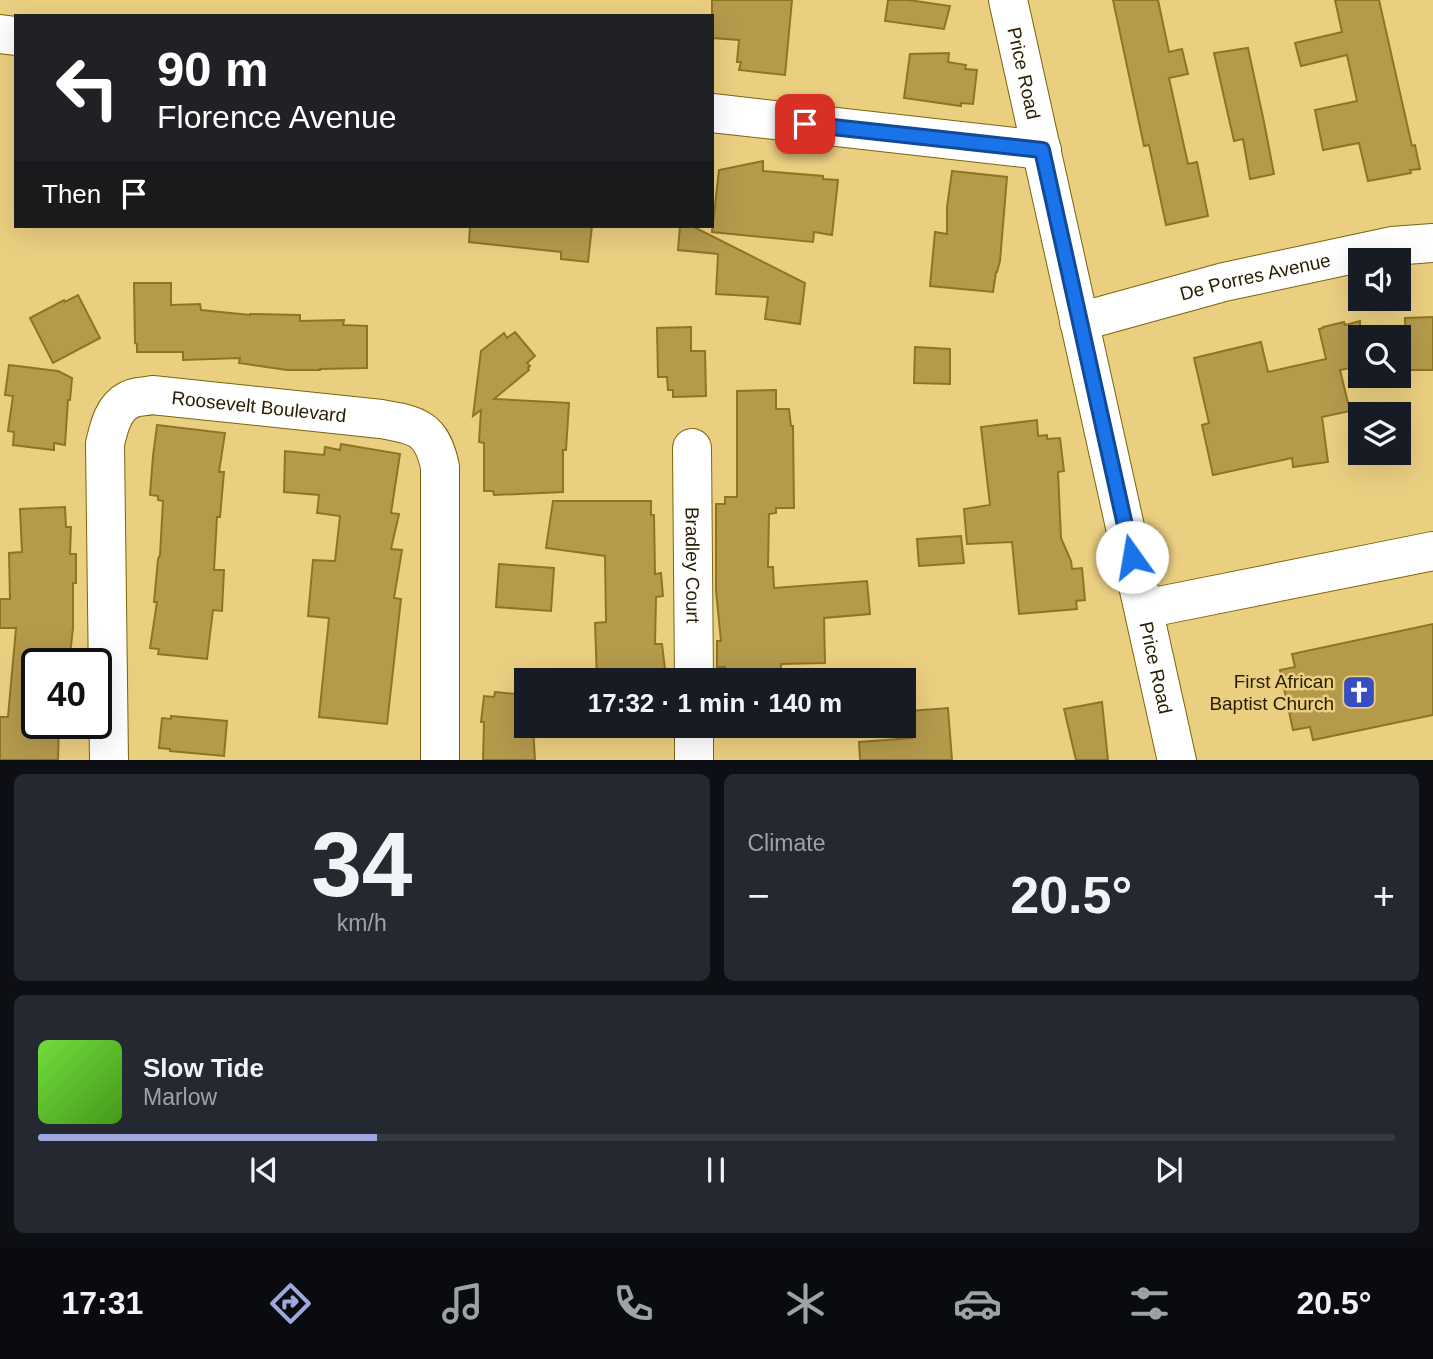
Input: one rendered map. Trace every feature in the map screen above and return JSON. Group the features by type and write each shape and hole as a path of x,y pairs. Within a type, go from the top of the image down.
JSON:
{"street":[{"name":"Price Road","path":"1008,0 1177,760"},
{"path":"714,113 1042,150"},
{"name":"De Porres Avenue","path":"1079,321 1224,282 1392,246 1433,243"},
{"name":"Roosevelt Boulevard","path":"109,760 105,444 109,424 118,409 130,399 152,396 381,419 409,424 425,433 436,448 440,467 440,760"},
{"name":"Bradley Court","path":"692,448 694,668"},
{"path":"1144,609 1433,551"},
{"path":"694,738 694,760"}],"building":[{"path":"712,0 792,0 785,75 739,70 739,40 714,38"},
{"path":"888,0 950,6 944,29 885,21"},
{"path":"1113,0 1158,0 1169,52 1182,49 1188,74 1169,78 1188,164 1197,162 1208,216 1166,225 1149,145 1144,146"},
{"path":"1335,0 1379,0 1412,146 1415,145 1420,169 1368,181 1359,143 1323,150 1315,110 1357,101 1347,55 1301,66 1295,43 1342,32"},
{"path":"1248,48 1274,174 1250,179 1243,139 1234,141 1214,53"},
{"path":"949,53 948,62 966,65 965,69 977,70 973,104 961,103 961,106 904,98 910,54"},
{"path":"763,161 763,171 823,176 823,179 838,180 832,235 814,232 813,242 712,232 719,170"},
{"path":"952,171 1007,177 1000,261 993,292 930,286 935,232 947,234 947,207"},
{"path":"470,228 592,228 588,262 561,259 561,252 469,242"},
{"path":"680,228 696,228 805,283 800,324 765,319 768,297 716,294 718,254 678,250"},
{"path":"134,283 171,283 171,305 200,304 201,310 250,315 300,315 300,321 344,320 343,325 367,326 367,368 287,370 239,363 240,358 183,360 183,352 137,352"},
{"path":"78,295 100,338 53,363 30,318"},
{"path":"1433,317 1433,370 1411,370 1411,325 1405,325 1405,318"},
{"path":"1360,321 1360,325 1348,325 1348,368 1340,370 1348,411 1322,417 1328,462 1293,467 1292,458 1213,475 1202,425 1209,423 1194,358 1261,342 1268,372 1326,359 1319,329 1344,322 1345,325"},
{"path":"691,327 691,351 705,351 706,396 673,397 673,390 668,390 667,377 658,377 657,328"},
{"path":"515,332 535,356 527,363 529,370 494,399 569,403 566,450 563,450 563,492 494,495 493,491 484,491 484,443 479,442 481,410 473,416 481,351 504,333 507,338"},
{"path":"915,347 950,349 950,384 914,383"},
{"path":"9,365 58,371 72,378 65,445 54,443 54,450 13,445 14,432 8,431 13,396 5,395"},
{"path":"776,390 776,409 789,409 793,426 794,508 776,508 776,513 769,514 768,567 773,567 774,588 867,581 870,614 824,618 825,663 781,664 781,668 717,667 717,641 721,641 716,591 716,504 725,504 725,497 737,497 737,391"},
{"path":"1037,420 1038,436 1047,435 1047,439 1060,438 1064,471 1058,472 1061,538 1072,569 1082,568 1085,600 1076,601 1077,609 1019,614 1012,542 967,544 964,509 990,505 981,427"},
{"path":"157,425 225,433 219,472 224,472 220,517 217,517 214,570 224,570 222,611 213,610 207,659 158,654 159,649 150,648 157,602 154,602 163,501 158,500 158,496 150,495"},
{"path":"341,444 400,454 391,513 399,514 391,549 402,550 394,598 401,599 387,724 319,717 329,618 308,616 313,560 335,561 340,516 317,513 319,495 284,492 285,451 324,455 325,447 340,450"},
{"path":"553,501 651,501 651,515 654,515 655,574 661,573 663,596 656,597 655,644 662,644 665,668 597,668 595,623 606,622 605,556 546,548"},
{"path":"65,507 66,527 71,527 70,554 76,554 71,648 21,648 21,739 59,739 58,760 0,760 0,717 8,717 16,628 0,628 0,599 10,599 9,553 22,552 20,509"},
{"path":"961,536 964,563 919,566 917,539"},
{"path":"499,564 554,568 551,611 496,607"},
{"name":"First African Baptist Church","path":"1433,624 1433,715 1313,740 1310,727 1293,730 1280,670 1295,667 1292,654"},
{"path":"495,692 514,694 514,738 534,738 535,760 483,760 484,722 481,722 484,696 494,697"},
{"path":"1102,702 1108,760 1076,760 1064,709"},
{"path":"948,708 952,760 860,760 859,742 916,738 916,711"},
{"path":"171,716 227,721 224,756 159,748 162,718 171,719"}],"place":[{"name":"First African Baptist Church","path":"1359,692"}],"route":[{"path":"805,124 1042,150 1132,557"}]}
